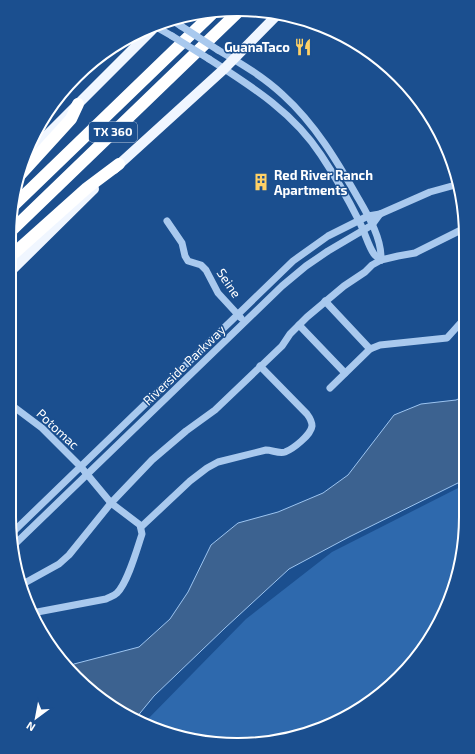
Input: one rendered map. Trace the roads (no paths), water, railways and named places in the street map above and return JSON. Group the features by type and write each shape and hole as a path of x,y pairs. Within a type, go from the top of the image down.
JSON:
{"highway":[{"name":"TX 360","path":"16,226 235,16"},
{"path":"216,34 229,29 245,16"},
{"name":"TX 360","path":"19,200 208,18"},
{"path":"28,167 72,119 78,104"},
{"path":"16,252 87,188 119,164"}],"main road":[{"path":"16,265 119,164 224,69 274,19"},
{"path":"39,140 78,104 146,36"}],"street":[{"path":"179,24 261,77 282,94 312,126 327,146 368,216 382,250 382,260"},
{"path":"161,30 264,95 281,109 306,135 324,159 359,220 374,254 382,260"},
{"path":"306,135 312,126"},
{"name":"Riverside Parkway","path":"16,529 293,262 328,236 359,220 368,216 380,214 430,192 453,186"},
{"name":"Riverside Parkway","path":"18,542 282,286 306,266 328,251 372,225 380,214"},
{"name":"Seine","path":"167,221 182,243 185,256 188,260 206,270 218,293 245,322"},
{"path":"26,582 59,564 111,503 152,460 186,431 215,410 282,346 290,334 325,301 382,260 415,253 459,231"},
{"path":"325,301 370,349"},
{"path":"330,388 370,349 380,345 446,338 459,324"},
{"path":"299,325 345,373"},
{"path":"38,612 106,599 115,595 120,589 128,571 142,534 141,527 190,481 207,468 218,462 266,450 284,452 295,446 303,439 311,430 311,419 260,366"},
{"name":"Potomac","path":"16,408 42,428 81,467 111,503 141,527"}],"place":[{"name":"GuanaTaco","path":"303,47"},
{"name":"Red River Ranch Apartments","path":"261,182"}]}
